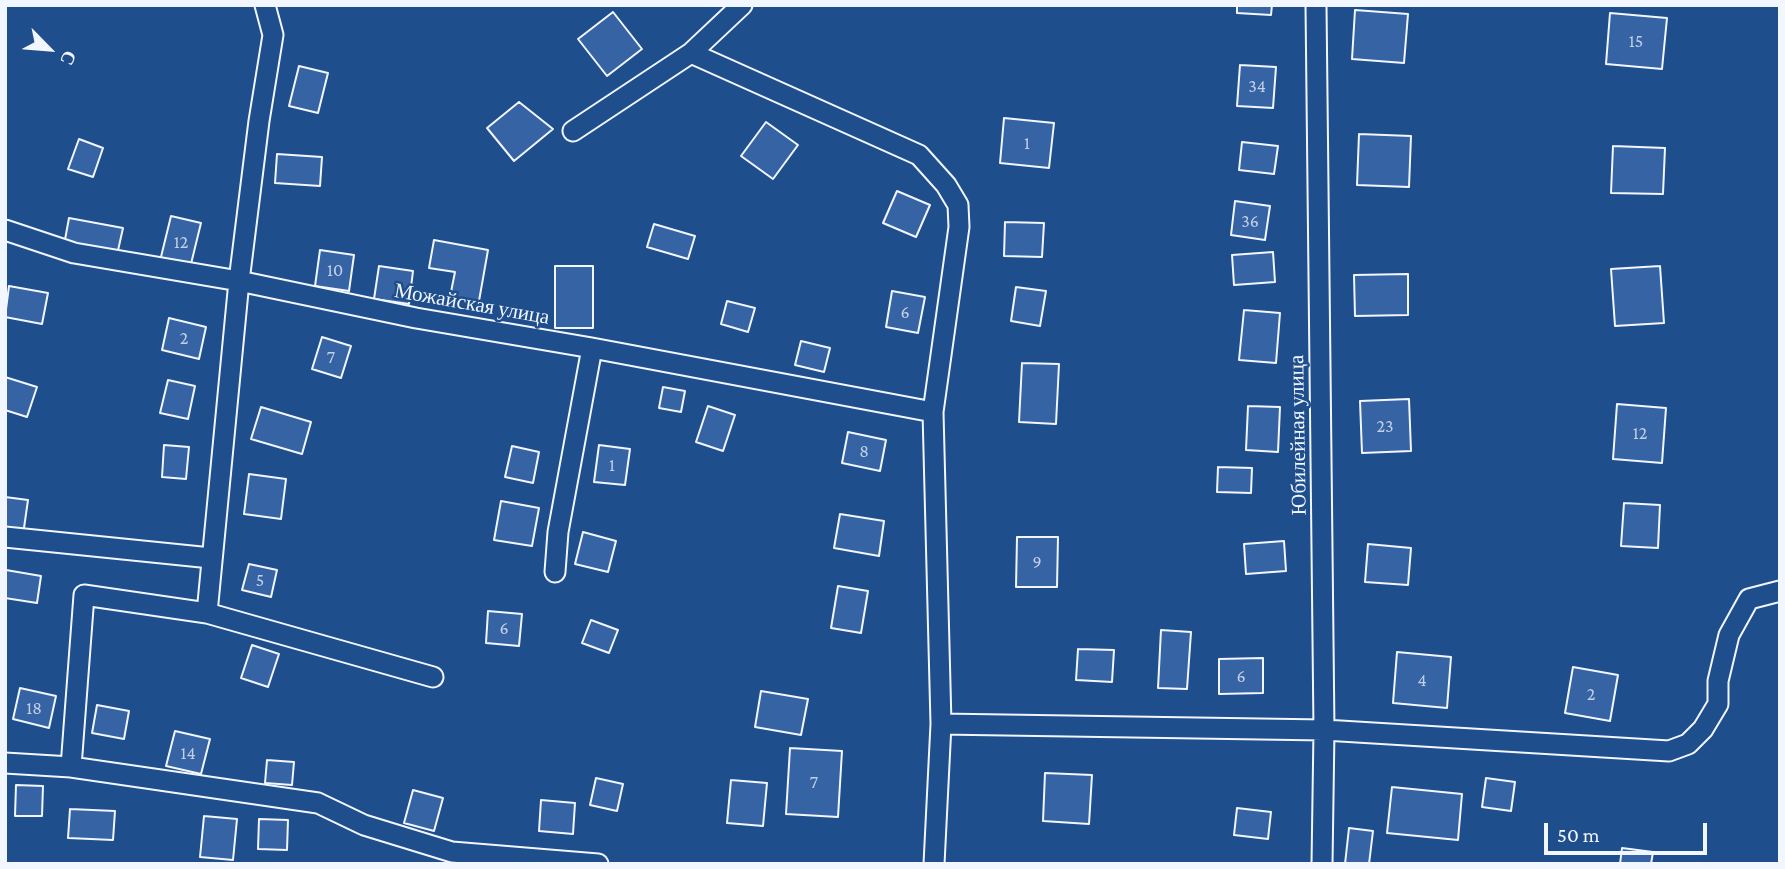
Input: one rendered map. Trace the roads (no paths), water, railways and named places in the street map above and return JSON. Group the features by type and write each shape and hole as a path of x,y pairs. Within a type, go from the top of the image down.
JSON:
{"street":[{"path":"207,613 239,281 273,35 265,5"},
{"path":"573,131 691,53 742,5"},
{"name":"Юбилейная улица","path":"1316,5 1324,730 1322,864"},
{"path":"691,53 919,155 946,185 958,205 959,228 933,412 941,724 934,864"},
{"name":"Можайская улица","path":"5,230 74,253 239,281 416,318 933,412"},
{"path":"555,572 558,532 592,348"},
{"path":"5,537 211,558"},
{"path":"941,724 1324,730 1669,751 1688,744 1703,729 1718,704 1718,681 1729,635 1749,599 1780,591"},
{"path":"71,767 84,595 207,613 433,677"},
{"path":"5,763 71,767 318,803 364,825 452,852 598,864"}]}
